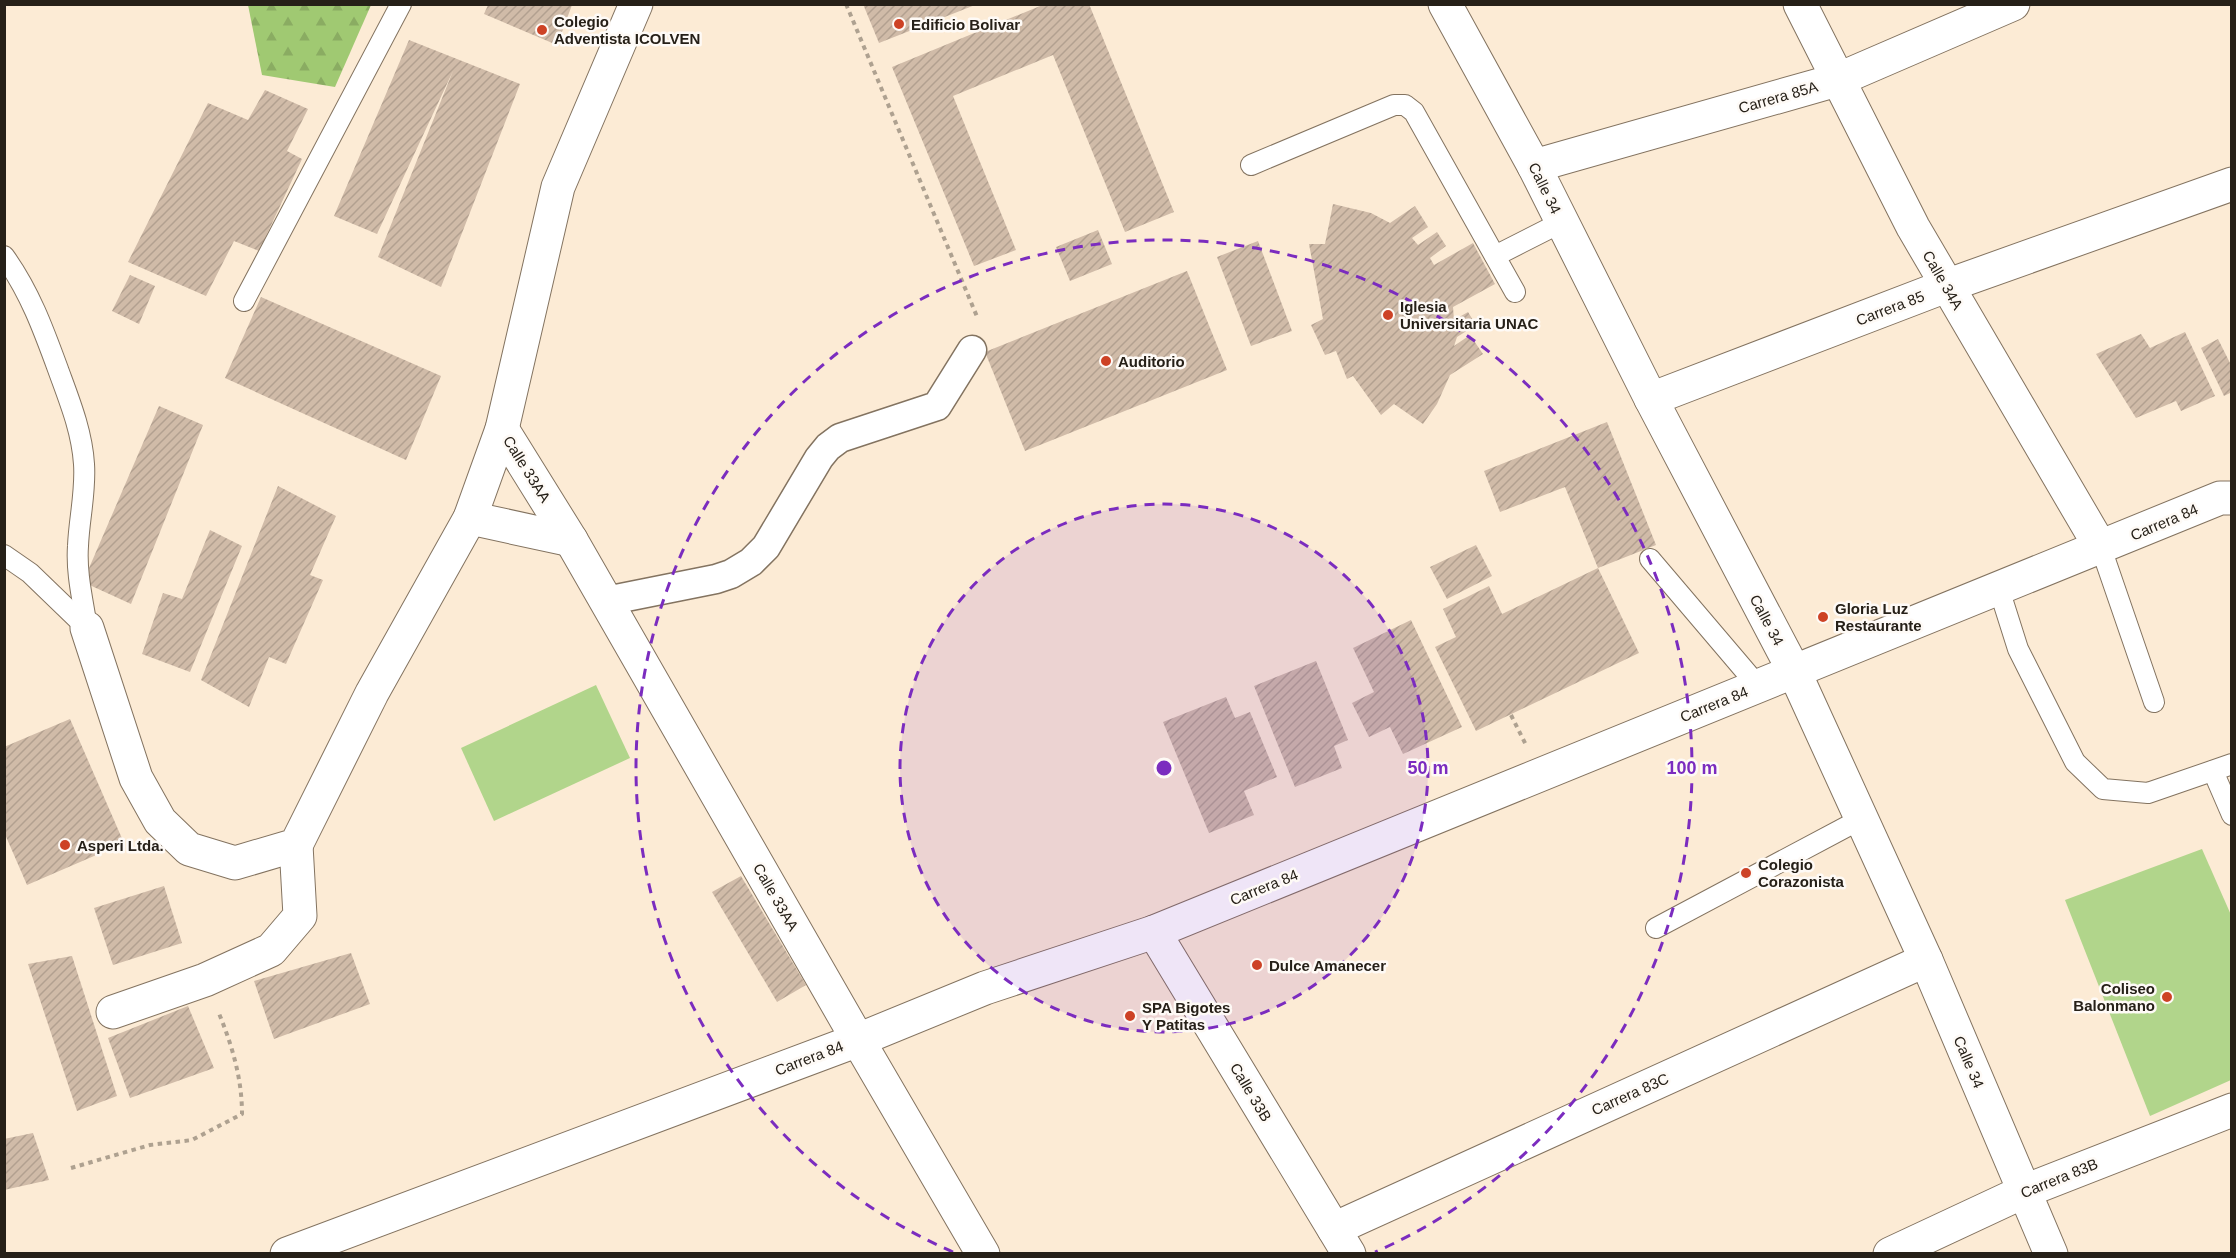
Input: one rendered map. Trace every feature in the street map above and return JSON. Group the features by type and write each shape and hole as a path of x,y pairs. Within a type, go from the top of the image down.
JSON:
{"street":[{"path":"113,1012 205,980 271,950 300,916 296,845 372,693 470,519 502,429 558,187 636,4"},
{"name":"Calle 34","path":"1445,4 1534,166 1651,399 1794,671 1926,960 2051,1254"},
{"name":"Calle 34A","path":"1800,4 1837,80 1946,286 2101,548"},
{"name":"Carrera 85A","path":"1534,166 1837,80 2013,4"},
{"name":"Carrera 85","path":"1651,399 1946,286 2232,184"},
{"path":"606,601 716,579 731,574 751,562 766,547 819,458 828,447 847,435 937,406 972,350"},
{"name":"Calle 33AA","path":"502,429 571,540 983,1254"},
{"name":"Carrera 84","path":"287,1254 858,1040 985,988 1154,932 2220,498 2232,498"},
{"path":"470,519 571,540"},
{"path":"87,628 136,778 160,821 189,849 235,862 296,845"},
{"name":"Calle 33B","path":"1154,932 1341,1241"},
{"name":"Carrera 83C","path":"1341,1241 1926,960"},
{"name":"Carrera 83B","path":"1890,1254 2025,1191 2232,1110"}],"lane":[{"path":"244,301 401,4"},
{"path":"1251,165 1394,105 1405,105 1414,112 1515,292"},
{"path":"1495,256 1562,222"},
{"path":"4,256 19,278 42,322 72,403 82,446 84,485 77,565 87,628"},
{"path":"2101,548 2154,702"},
{"path":"4,555 30,573 87,628"},
{"path":"1650,559 1758,686"},
{"path":"1999,588 2018,649 2075,762 2103,789 2148,794 2222,768 2232,815"},
{"path":"1656,928 1861,819"}],"path":[{"path":"846,4 982,330 972,350"},
{"path":"71,1168 150,1145 192,1140 242,1114 242,1091 231,1041 205,980"}],"green space":[{"path":"248,4 371,5 335,87 262,75"},
{"path":"596,685 630,758 494,821 461,748"},
{"name":"Coliseo Balonmano","path":"2202,849 2231,915 2231,1080 2150,1116 2065,900"}],"building":[{"name":"Edificio Bolivar","path":"863,4 975,4 975,5 879,43"},
{"path":"1045,4 1089,4 1174,212 1125,232 1053,55 953,96 1016,250 974,266 892,67"},
{"name":"Colegio Adventista ICOLVEN","path":"488,5 572,5 557,45 484,14"},
{"path":"409,40 520,84 441,287 378,257 453,71 377,234 334,216"},
{"path":"265,90 308,109 287,151 302,159 259,251 234,241 206,296 128,262 208,103 248,120"},
{"name":"Iglesia Universitaria UNAC","path":"1333,204 1371,213 1390,223 1415,206 1428,227 1412,238 1418,245 1437,232 1446,246 1430,258 1434,265 1473,243 1495,284 1453,307 1454,320 1468,312 1476,325 1457,337 1454,346 1470,335 1483,354 1450,375 1437,404 1423,424 1394,404 1381,415 1353,376 1347,379 1336,351 1325,355 1311,325 1323,319 1309,244 1325,244"},
{"path":"1098,230 1112,264 1070,281 1056,247"},
{"path":"1258,241 1292,331 1251,346 1217,257"},
{"name":"Auditorio","path":"1187,271 1227,370 1025,451 985,352"},
{"path":"130,275 155,286 139,324 112,311"},
{"path":"261,297 441,376 406,460 225,378"},
{"path":"2185,332 2215,396 2181,411 2176,401 2136,418 2096,354 2141,334 2150,348"},
{"path":"2218,339 2232,367 2232,392 2224,396 2201,348"},
{"path":"159,406 203,425 131,604 83,582"},
{"path":"1607,422 1656,545 1598,568 1565,487 1500,512 1484,471"},
{"path":"278,486 336,516 310,575 323,580 286,664 269,657 249,707 201,680"},
{"path":"210,530 242,546 190,672 142,654 163,593 182,599"},
{"path":"1476,545 1492,576 1447,599 1430,567"},
{"path":"1598,568 1639,653 1476,731 1435,647 1456,637 1443,609 1489,586 1502,614"},
{"path":"1411,620 1462,727 1403,754 1390,727 1369,737 1352,703 1374,692 1353,648"},
{"path":"1316,661 1348,740 1334,746 1342,768 1295,787 1254,686"},
{"path":"1226,697 1235,718 1250,712 1277,777 1244,791 1254,815 1209,833 1163,722"},
{"path":"70,719 124,843 27,885 4,832 4,747"},
{"path":"741,876 806,985 777,1002 712,892"},
{"path":"164,886 182,943 113,965 94,908"},
{"path":"351,953 370,1004 274,1039 254,981"},
{"path":"72,956 117,1096 77,1111 28,964"},
{"path":"188,1006 214,1068 130,1098 108,1038"},
{"path":"33,1133 49,1180 4,1190 4,1139"}],"place":[{"name":"Edificio Bolivar","path":"899,24"},
{"name":"Colegio Adventista ICOLVEN","path":"542,30"},
{"name":"Iglesia Universitaria UNAC","path":"1388,315"},
{"name":"Auditorio","path":"1106,361"},
{"name":"Gloria Luz Restaurante","path":"1823,617"},
{"name":"Asperi Ltda.","path":"65,845"},
{"name":"Colegio Corazonista","path":"1746,873"},
{"name":"Dulce Amanecer","path":"1257,965"},
{"name":"Coliseo Balonmano","path":"2167,997"},
{"name":"SPA Bigotes Y Patitas","path":"1130,1016"}]}
